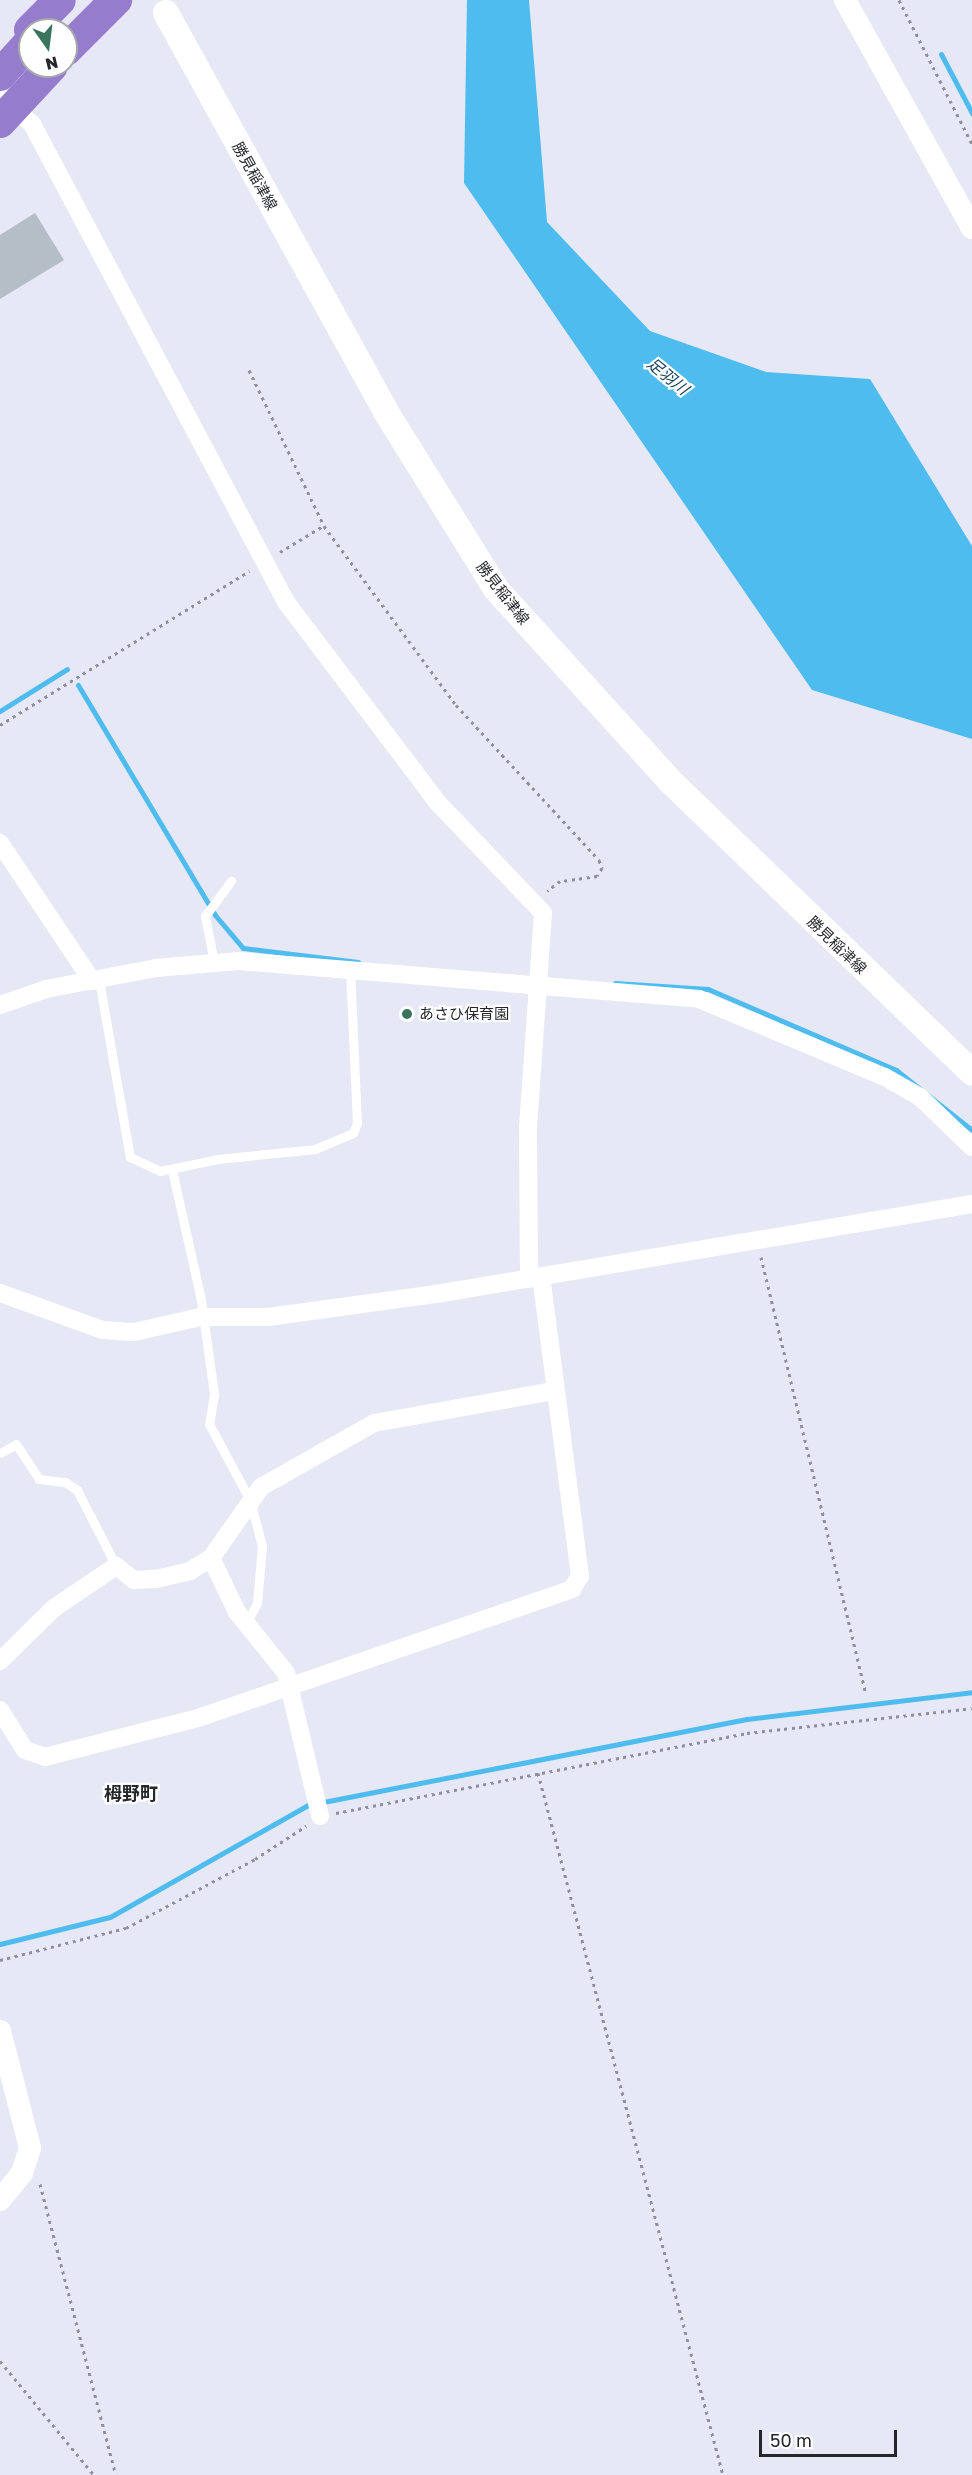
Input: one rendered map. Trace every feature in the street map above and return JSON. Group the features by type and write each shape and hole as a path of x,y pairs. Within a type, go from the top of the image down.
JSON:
{"highway":[{"path":"44,18 60,0"},
{"path":"49,18 70,0"},
{"path":"78,38 116,0"},
{"path":"0,62 18,45"},
{"path":"0,75 18,51"},
{"path":"0,122 41,78"}],"main road":[{"name":"勝見稲津線","path":"166,14 386,412 496,589 670,782 972,1072"}],"street":[{"path":"845,0 972,228"},
{"path":"855,0 889,79"},
{"path":"0,96 32,124 286,603 438,803 543,913 535,980 535,1278 554,1391 580,1576 572,1589 198,1718 45,1757 25,1750 0,1710"},
{"path":"0,843 95,980"},
{"path":"0,1005 46,989 214,962 535,980 699,999 885,1077 920,1096 972,1148"},
{"path":"0,1293 103,1330 134,1332 200,1317 268,1317 535,1278 972,1204"},
{"path":"0,1661 54,1608 116,1566 134,1580 156,1579 190,1571 211,1558 261,1487 374,1423 554,1391"},
{"path":"211,1558 246,1624 286,1672 318,1807"},
{"path":"0,2031 30,2148 22,2173 0,2200"}],"lane":[{"path":"214,962 206,913 231,881"},
{"path":"95,980 130,1157 160,1171 218,1159 315,1149 352,1132 357,1123 350,970"},
{"path":"172,1170 214,1394 209,1424 250,1500 262,1546 262,1572 257,1603 246,1624"},
{"path":"0,1454 16,1444 39,1479 65,1482 77,1490 116,1566"}],"path":[{"path":"899,0 972,144"},
{"path":"249,370 324,526 456,705 599,860 602,868 597,876 551,886 543,913"},
{"path":"0,725 324,526"},
{"path":"757,1240 866,1694"},
{"path":"0,1960 126,1928 255,1859 318,1807 538,1773 747,1733 972,1708"},
{"path":"538,1773 723,2475"},
{"path":"30,2148 116,2475"},
{"path":"0,2361 94,2475"}],"water":[{"name":"足羽川","path":"467,0 529,0 547,222 650,331 766,372 870,379 972,546 972,739 812,690 464,183"}],"building":[{"path":"35,213 64,260 0,299 0,235"}],"waterway":[{"path":"941,54 972,113"},
{"path":"0,711 67,669"},
{"path":"78,685 215,915 243,948 358,962"},
{"path":"615,983 708,989 896,1070 972,1130"},
{"path":"0,1944 110,1917 308,1805 747,1719 972,1692"}],"place":[{"name":"あさひ保育園","path":"407,1014"}],"district":[{"name":"栂野町","path":"131,1793"}]}
